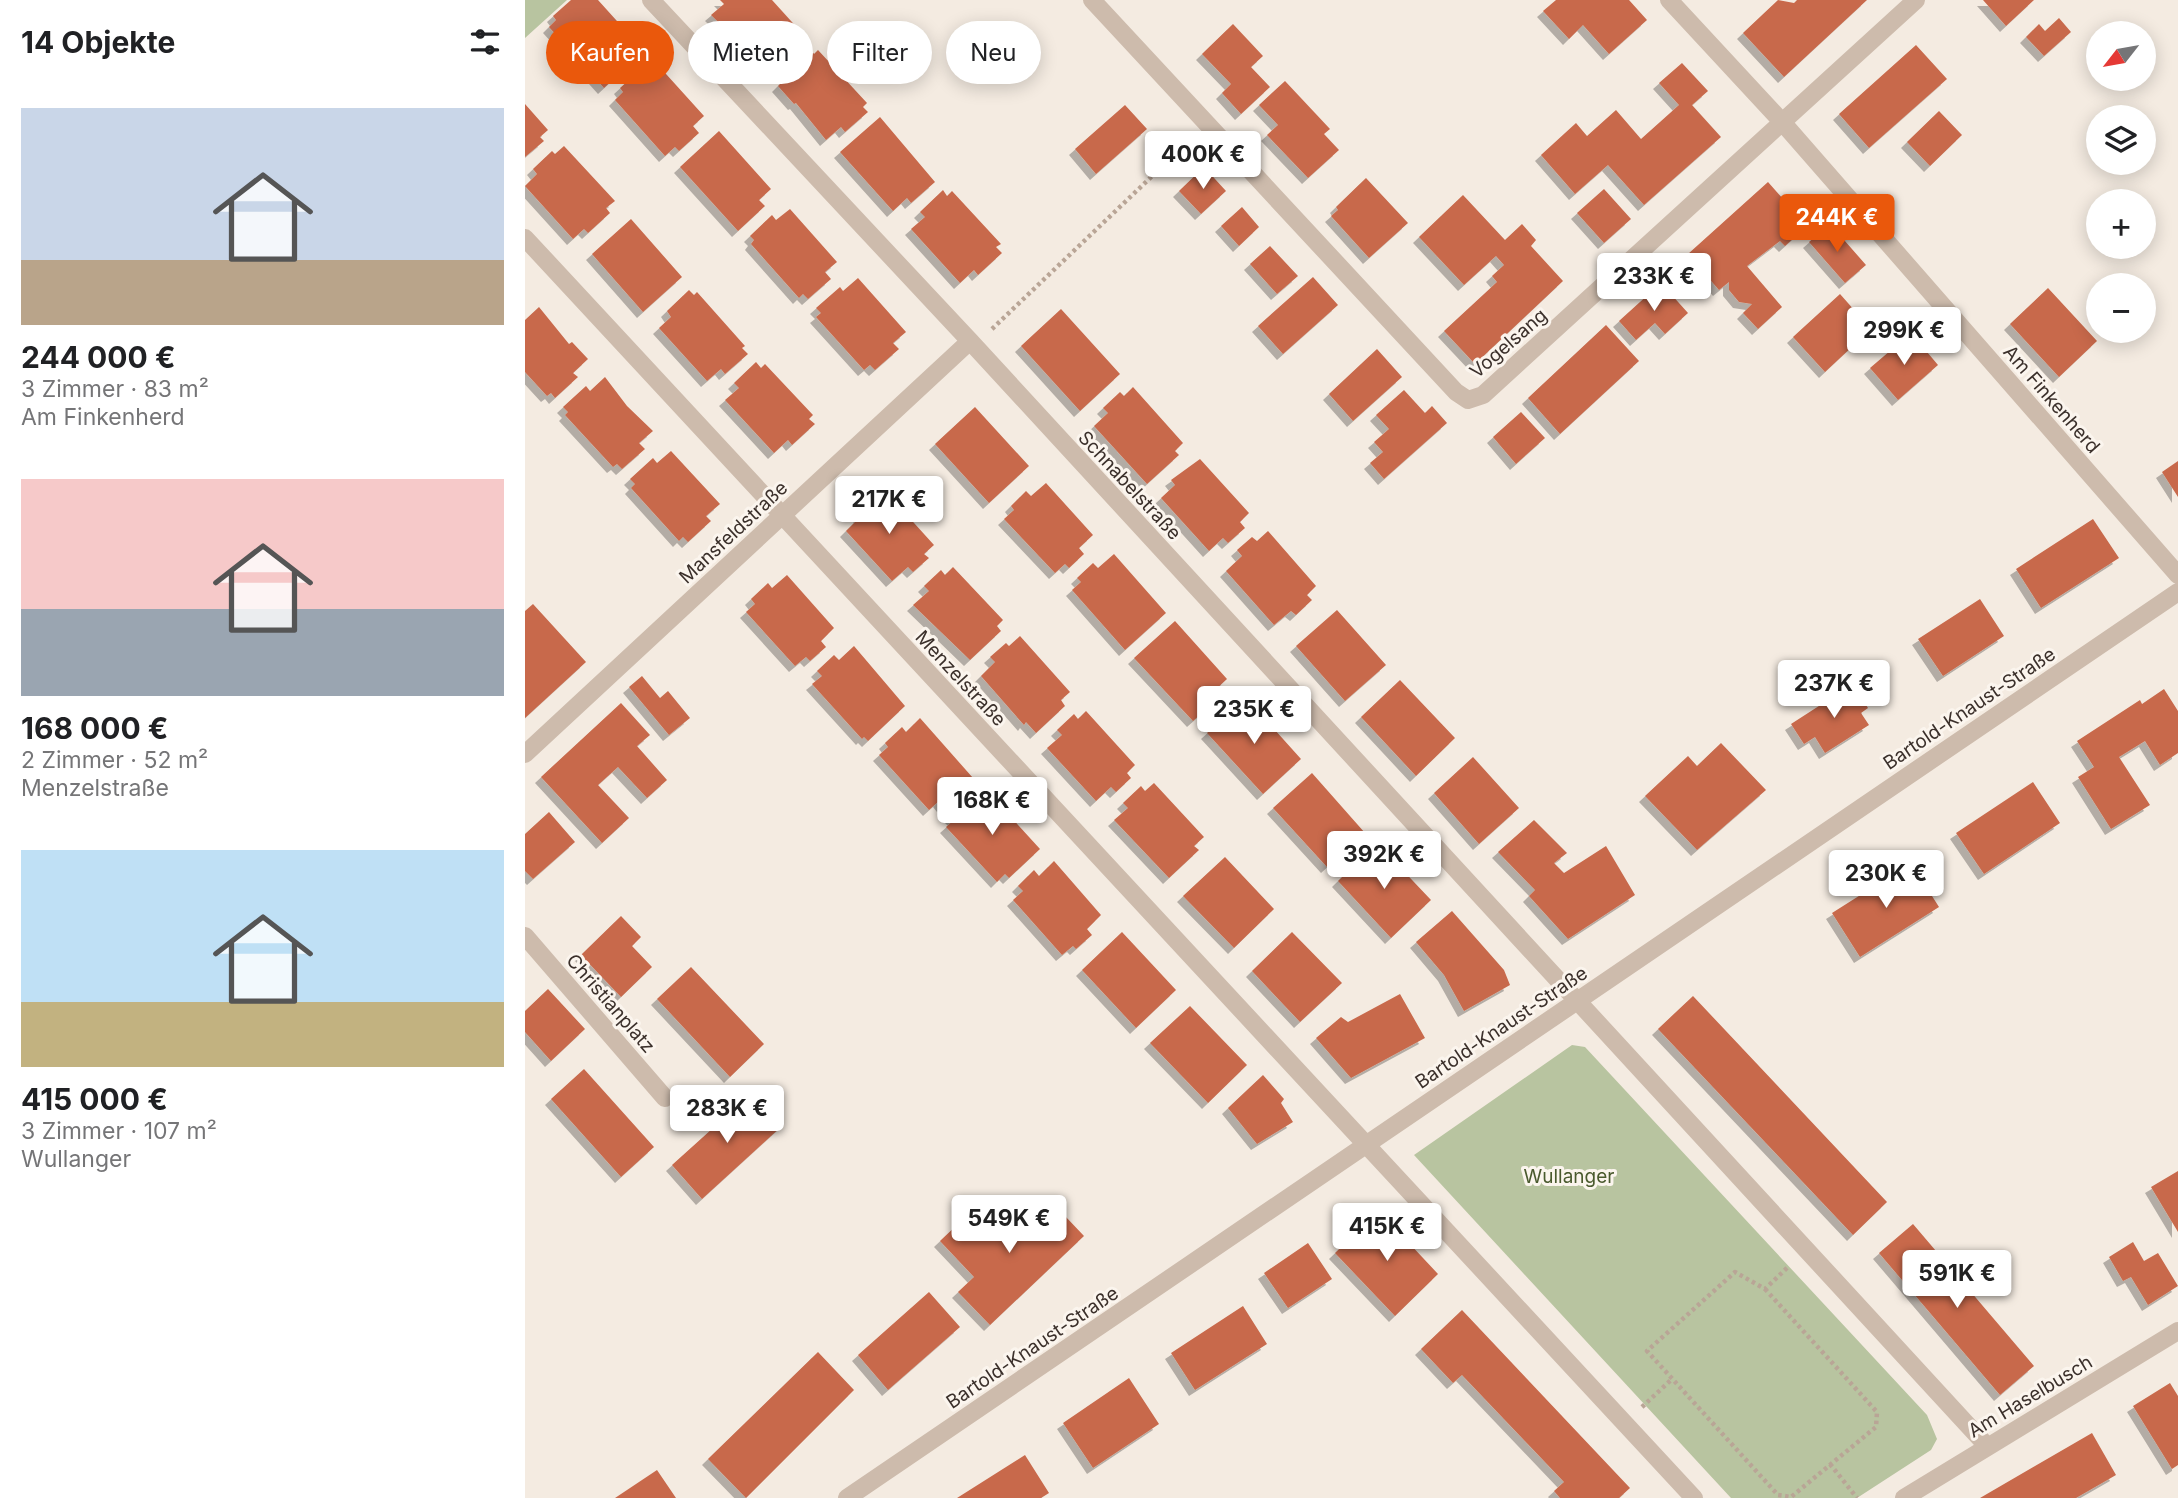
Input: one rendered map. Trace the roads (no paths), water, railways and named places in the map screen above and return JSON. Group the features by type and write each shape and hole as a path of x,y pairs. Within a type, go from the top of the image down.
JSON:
{"street":[{"name":"Schnabelstraße","path":"651,0 970,341 1576,1001"},
{"name":"Vogelsang","path":"1092,0 1456,392 1468,400 1483,395 1916,0"},
{"name":"Am Finkenherd","path":"1669,0 1783,123 2178,575"},
{"name":"Menzelstraße","path":"525,238 1368,1144"},
{"name":"Mansfeldstraße","path":"525,754 970,341"},
{"name":"Bartold-Knaust-Straße","path":"847,1498 2178,592"},
{"name":"Christianplatz","path":"525,936 665,1098"},
{"path":"1576,1001 1987,1446"},
{"path":"1368,1144 1694,1498"},
{"name":"Am Haselbusch","path":"1905,1498 2178,1331"}],"park label":[{"name":"Wullanger","path":"1569,1176"}]}
